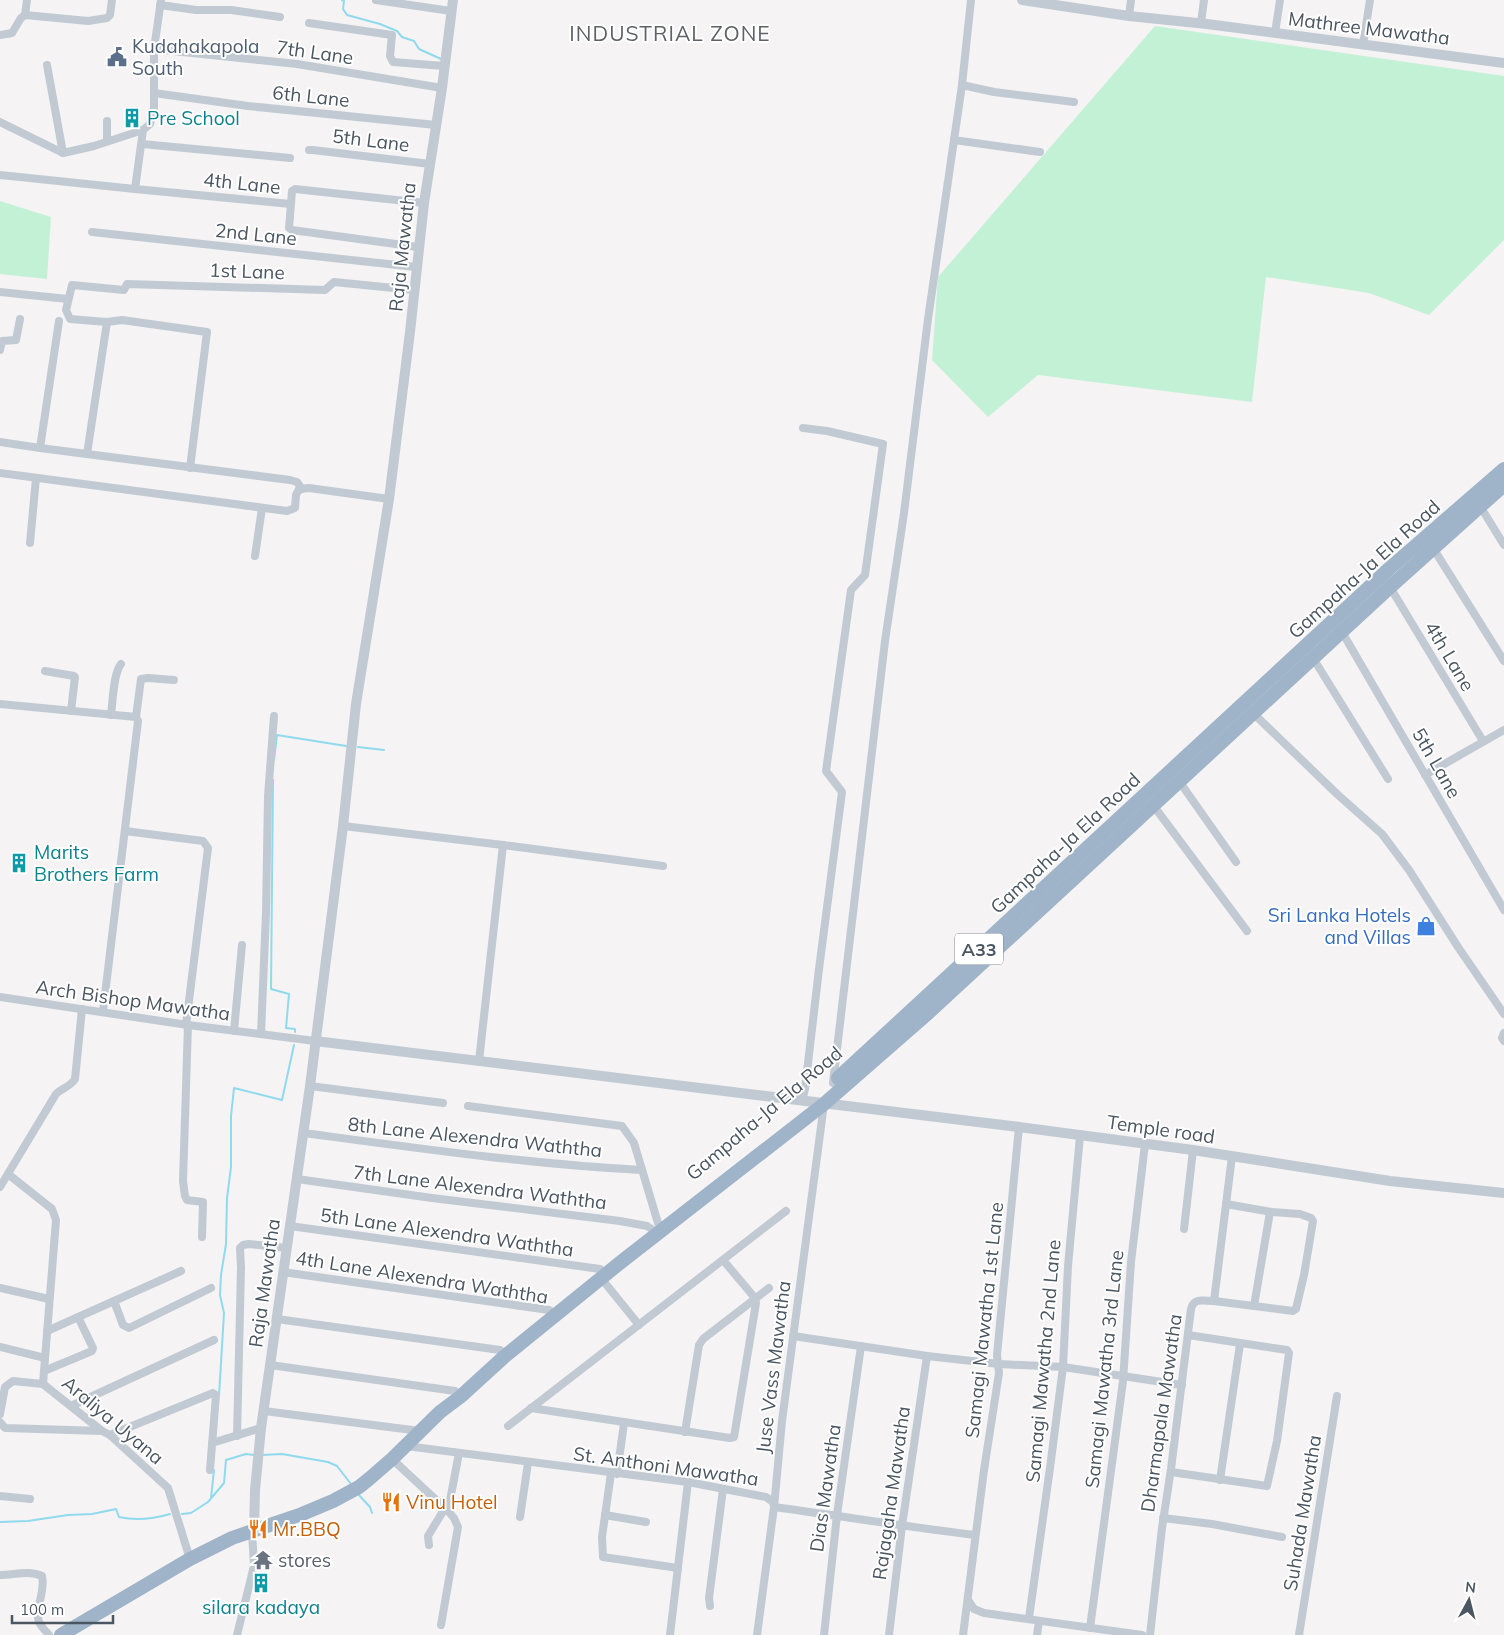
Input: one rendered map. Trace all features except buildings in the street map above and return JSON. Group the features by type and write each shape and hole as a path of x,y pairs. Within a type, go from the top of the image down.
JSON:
{"highway":[{"name":"Gampaha-Ja Ela Road","path":"813,1102 1390,568 1504,469"},
{"name":"Gampaha-Ja Ela Road","path":"440,1412 455,1391 500,1350 553,1312 813,1102 927,1014 1390,587 1504,485"},
{"name":"Gampaha-Ja Ela Road","path":"61,1635 190,1559 232,1538 302,1514 334,1501 359,1487 553,1312"}],"street":[{"path":"0,35 12,33 25,15 27,0"},
{"path":"25,15 88,21 107,18 110,15 112,0"},
{"path":"376,0 451,12"},
{"name":"Raja Mawatha","path":"253,1531 261,1428 304,1133 343,826 356,704 389,499 418,247 453,0"},
{"path":"833,1083 885,641 904,513 928,319 962,85 971,0"},
{"name":"Mathree Mawatha","path":"1022,0 1076,4 1129,16 1201,23 1504,63"},
{"path":"1129,16 1131,0"},
{"path":"1201,23 1204,0"},
{"path":"1275,33 1280,0"},
{"path":"1363,45 1370,0"},
{"path":"0,122 63,153 143,130 150,124 154,108 154,49 161,2 196,10 231,10 280,17"},
{"path":"309,23 392,36 390,56 393,62 444,66"},
{"name":"7th Lane","path":"154,49 297,64 442,88"},
{"path":"47,65 63,153"},
{"path":"962,85 994,92 1074,102"},
{"name":"6th Lane","path":"154,93 248,106 436,125"},
{"path":"107,121 107,141"},
{"path":"135,189 143,130"},
{"path":"954,140 1040,152"},
{"path":"142,144 290,158"},
{"name":"5th Lane","path":"308,150 430,164"},
{"name":"4th Lane","path":"0,175 291,204 292,191 295,189 424,203"},
{"path":"291,204 289,228 292,230 418,247"},
{"name":"2nd Lane","path":"92,232 416,267"},
{"name":"1st Lane","path":"68,299 72,285 124,290 127,284 325,290 334,282 414,290"},
{"path":"0,292 68,299 66,310 70,319 107,322 122,320 207,332 190,468"},
{"path":"0,350 2,341 16,340 20,319"},
{"path":"40,448 59,321"},
{"path":"87,454 107,322"},
{"name":"Juse Vass Mawatha","path":"757,1635 774,1507 782,1421 793,1336 813,1102 805,1089 842,792 826,771 851,590 865,575 883,444 827,431 803,428"},
{"path":"0,442 297,482 302,489"},
{"path":"0,473 287,511 295,508 296,495 299,489 310,488 389,499"},
{"path":"30,543 36,478"},
{"path":"1480,506 1504,545"},
{"path":"255,556 262,508"},
{"path":"1433,548 1504,661"},
{"name":"4th Lane","path":"1390,587 1483,741"},
{"name":"5th Lane","path":"1342,632 1504,910"},
{"path":"1313,658 1388,779"},
{"path":"111,715 116,676 118,667 121,664"},
{"path":"45,671 75,677 71,711"},
{"path":"103,1011 138,720 136,717 141,679 174,680"},
{"path":"0,704 136,717"},
{"path":"1253,713 1337,794 1382,834 1409,870 1458,947 1504,1014"},
{"path":"261,1034 268,796 274,716"},
{"path":"1425,775 1504,730"},
{"path":"1179,781 1236,862"},
{"path":"1153,805 1247,931"},
{"path":"343,826 662,866"},
{"path":"125,831 203,841 208,846 187,1025 183,1181 184,1196 187,1200 204,1202 202,1237"},
{"path":"479,1061 503,845"},
{"path":"234,1031 242,945"},
{"name":"Arch Bishop Mawatha","path":"0,997 187,1025 315,1041"},
{"path":"0,1187 56,1094 61,1089 72,1085 82,1009"},
{"path":"1504,1033 1502,1038 1504,1041"},
{"name":"Temple road","path":"315,1041 1019,1127 1193,1150 1390,1181 1504,1193"},
{"path":"310,1086 443,1103"},
{"path":"468,1106 622,1126 634,1143 658,1228"},
{"name":"Samagi Mawatha 1st Lane","path":"962,1635 999,1364 998,1355 1019,1127"},
{"name":"8th Lane Alexendra Waththa","path":"304,1133 519,1160 642,1170"},
{"name":"Samagi Mawatha 2nd Lane","path":"1029,1618 1063,1367 1068,1266 1080,1136"},
{"name":"Samagi Mawatha 3rd Lane","path":"1090,1628 1123,1375 1130,1272 1145,1144"},
{"path":"1184,1229 1193,1150"},
{"path":"1226,1204 1270,1212 1300,1214 1311,1218 1313,1221 1296,1308 1293,1311 1214,1301 1226,1204 1232,1156"},
{"name":"Araliya Uyana","path":"8,1174 52,1209 55,1214 43,1384 102,1431 110,1435 168,1488 190,1559"},
{"name":"7th Lane Alexendra Waththa","path":"297,1179 620,1221 658,1228"},
{"path":"508,1426 786,1211"},
{"path":"1254,1306 1270,1212"},
{"name":"5th Lane Alexendra Waththa","path":"290,1226 600,1274"},
{"path":"237,1436 240,1248 243,1245 249,1244 288,1248"},
{"path":"531,1408 685,1432 734,1437 755,1298 723,1260"},
{"path":"47,1331 181,1271"},
{"name":"4th Lane Alexendra Waththa","path":"283,1272 553,1312"},
{"path":"600,1274 639,1325"},
{"path":"0,1288 49,1299"},
{"path":"114,1301 124,1325 129,1328 211,1288"},
{"path":"685,1432 699,1345 702,1339 769,1288"},
{"name":"Dharmapala Mawatha","path":"1150,1635 1163,1518 1171,1472 1192,1303 1200,1300 1214,1301"},
{"path":"44,1371 92,1351 93,1348 78,1317"},
{"path":"277,1319 500,1350"},
{"path":"1171,1472 1267,1486 1277,1441 1289,1353 1287,1350 1188,1335"},
{"path":"793,1336 928,1356 999,1364 1063,1367 1182,1385"},
{"path":"71,1406 214,1340"},
{"path":"1220,1480 1240,1344"},
{"name":"Dias Mawatha","path":"824,1635 837,1515 861,1346"},
{"path":"0,1347 45,1358"},
{"name":"Rajagaha Mawatha","path":"889,1635 902,1526 928,1356"},
{"path":"270,1365 455,1391"},
{"path":"0,1414 4,1387 13,1381 43,1384"},
{"path":"110,1435 213,1393 216,1395 210,1470"},
{"name":"Suhada Mawatha","path":"1299,1635 1337,1396"},
{"path":"264,1411 420,1431"},
{"path":"0,1422 5,1428 102,1431"},
{"path":"624,1423 605,1515 602,1557 678,1568"},
{"path":"212,1443 261,1428"},
{"name":"St. Anthoni Mawatha","path":"406,1446 688,1482 766,1497 773,1502 774,1507 976,1535"},
{"path":"429,1545 428,1536 447,1510 459,1453"},
{"path":"392,1459 447,1510 454,1518 458,1527 441,1625"},
{"path":"520,1517 528,1463"},
{"path":"670,1635 688,1482"},
{"path":"710,1606 709,1598 723,1489"},
{"path":"0,1496 30,1499"},
{"path":"605,1515 646,1522"},
{"path":"1163,1518 1212,1524 1282,1537"},
{"path":"237,1635 254,1566 253,1531"},
{"path":"0,1575 22,1573 42,1576 44,1584 38,1614 39,1622 49,1635"},
{"path":"968,1600 974,1609 984,1613 1142,1635"},
{"path":"1037,1635 1039,1621"}],"green space":[{"path":"1155,26 1504,76 1504,240 1429,315 1369,293 1266,277 1252,402 1038,375 988,417 932,360 938,277"},
{"path":"0,201 51,217 47,279 0,274"}],"waterway":[{"path":"342,0 344,1 343,9 347,15 397,31 402,37 414,41 419,49 441,59"},
{"path":"274,760 277,735 346,746"},
{"path":"358,747 384,750"},
{"path":"273,780 271,989 289,994 286,1028 295,1029 295,1032"},
{"path":"219,1396 224,1313 220,1295 226,1244 227,1198 231,1167 231,1116 234,1088 282,1100 294,1045"},
{"path":"182,1514 191,1513 208,1502 224,1483 226,1460 246,1454 254,1455"},
{"path":"262,1455 282,1454 328,1462 337,1466 351,1484"},
{"path":"211,1498 214,1470"},
{"path":"358,1494 370,1507 372,1513"},
{"path":"0,1522 92,1514 116,1509 119,1517 132,1519 170,1514"}],"place":[{"name":"Kudahakapola South","path":"117,57"},
{"name":"Pre School","path":"132,118"},
{"name":"Marits Brothers Farm","path":"19,863"},
{"name":"Sri Lanka Hotels and Villas","path":"1426,926"},
{"name":"Vinu Hotel","path":"391,1502"},
{"name":"Mr.BBQ","path":"258,1529"},
{"name":"stores","path":"263,1560"},
{"name":"silara kadaya","path":"261,1583"}],"district":[{"name":"INDUSTRIAL ZONE","path":"670,33"}]}
